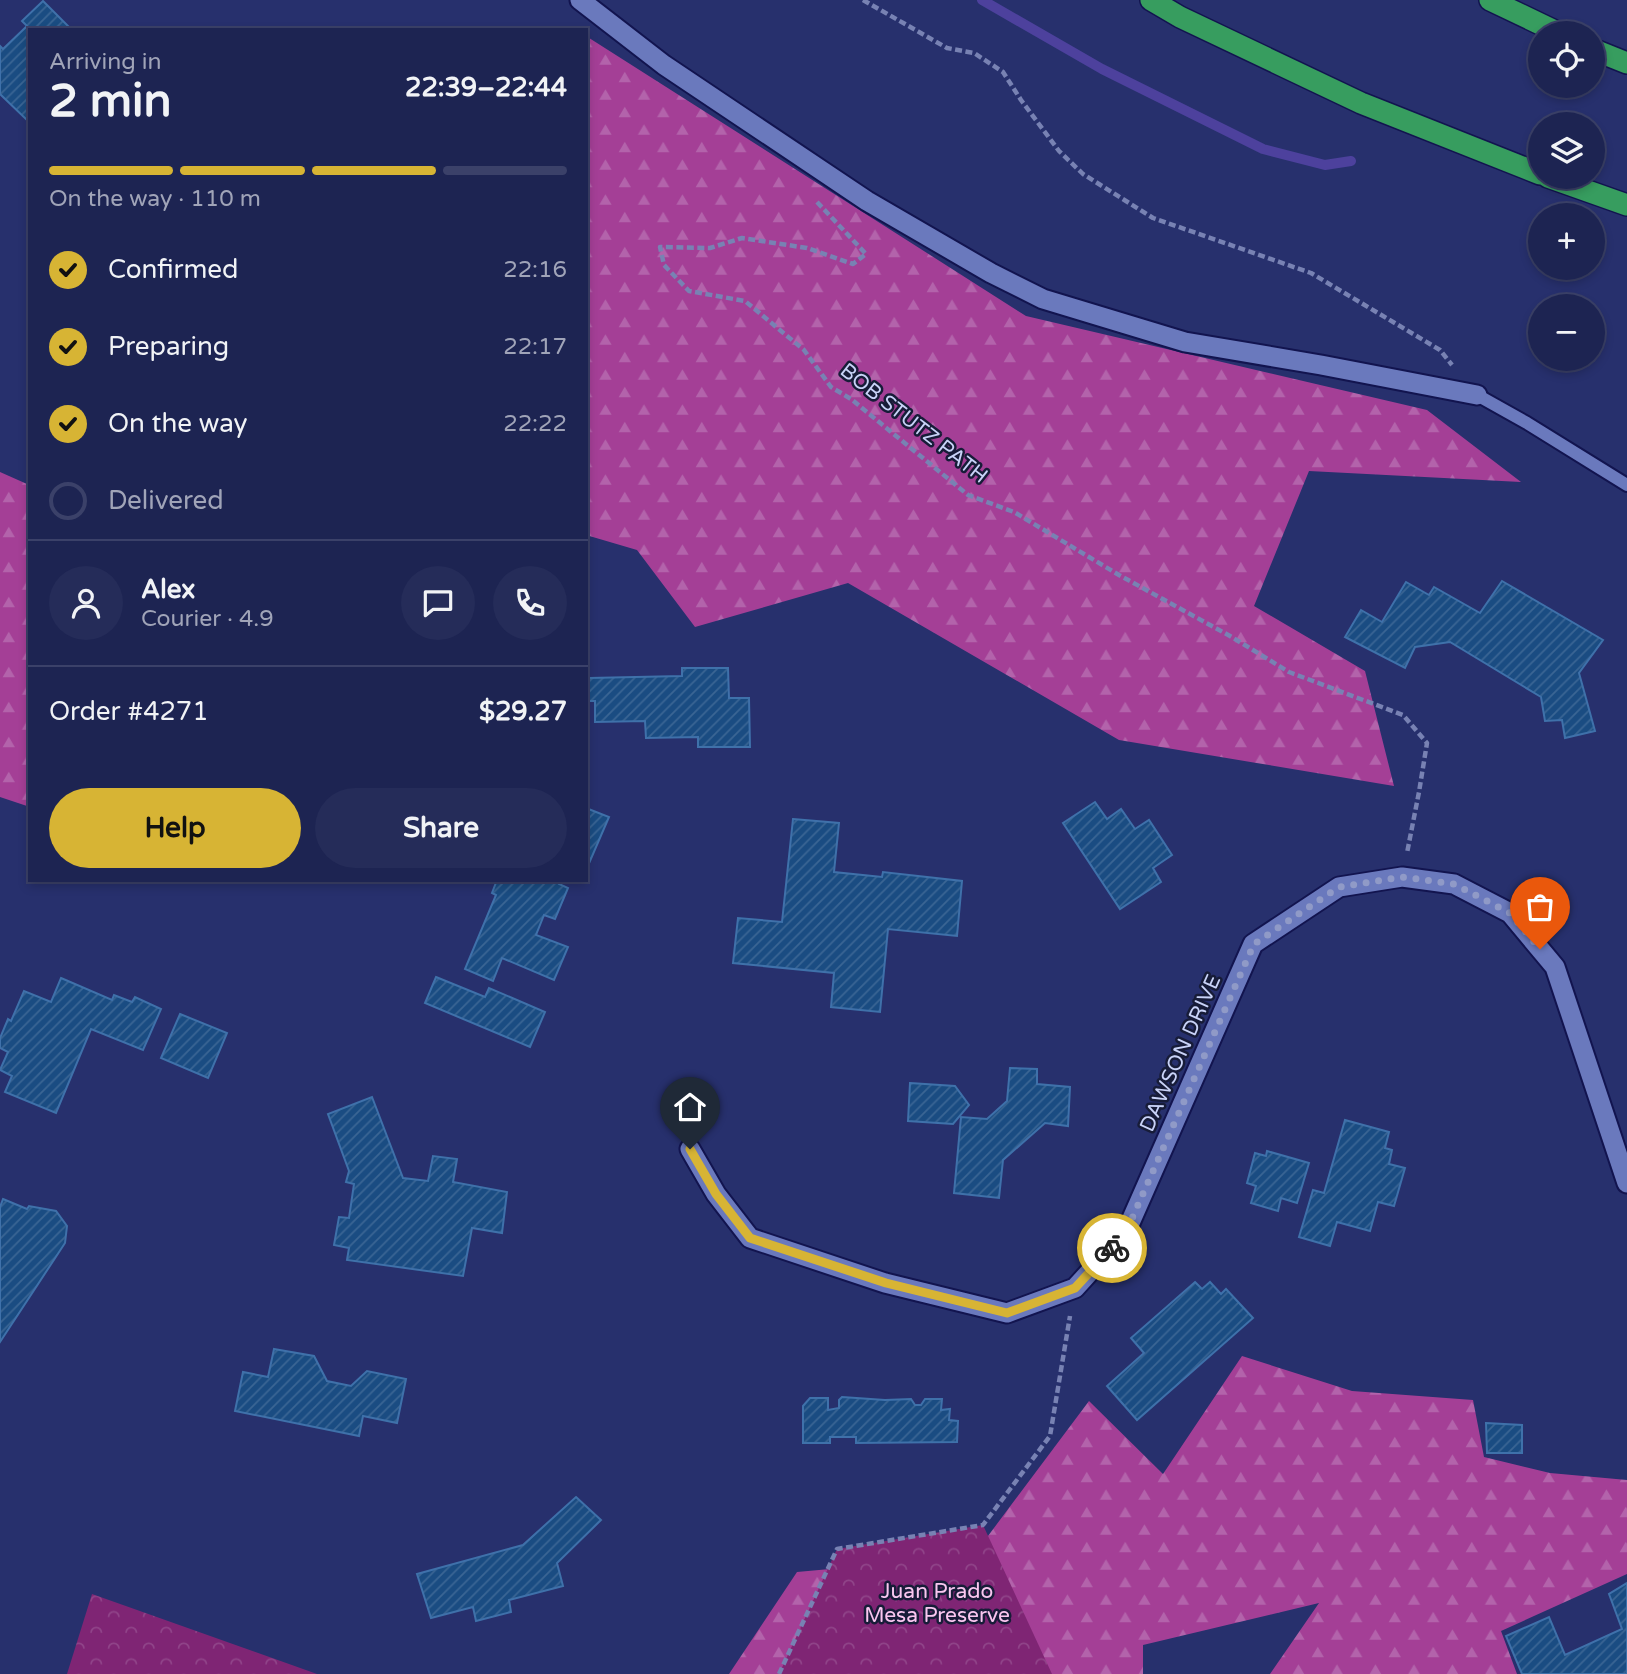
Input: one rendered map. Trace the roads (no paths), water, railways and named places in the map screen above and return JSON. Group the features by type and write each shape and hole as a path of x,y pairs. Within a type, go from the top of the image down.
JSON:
{"highway":[{"path":"1151,0 1180,17 1361,103 1528,169"},
{"path":"1490,0 1534,21"},
{"path":"1605,54 1627,63"},
{"path":"1582,189 1627,205"}],"street":[{"path":"580,0 664,65 867,201 1043,299 1185,342 1477,395"},
{"name":"DAWSON DRIVE","path":"690,1149 716,1194 750,1238 886,1283 1007,1313 1075,1288 1126,1232 1254,944 1339,887 1402,877 1454,884 1510,913 1555,967 1627,1183"}],"lane":[{"path":"1477,395 1627,485"}],"waterway":[{"path":"982,0 1102,69 1263,149 1325,165 1351,161"}],"park label":[{"name":"Juan Prado Mesa Preserve","path":"937,1603"}]}
